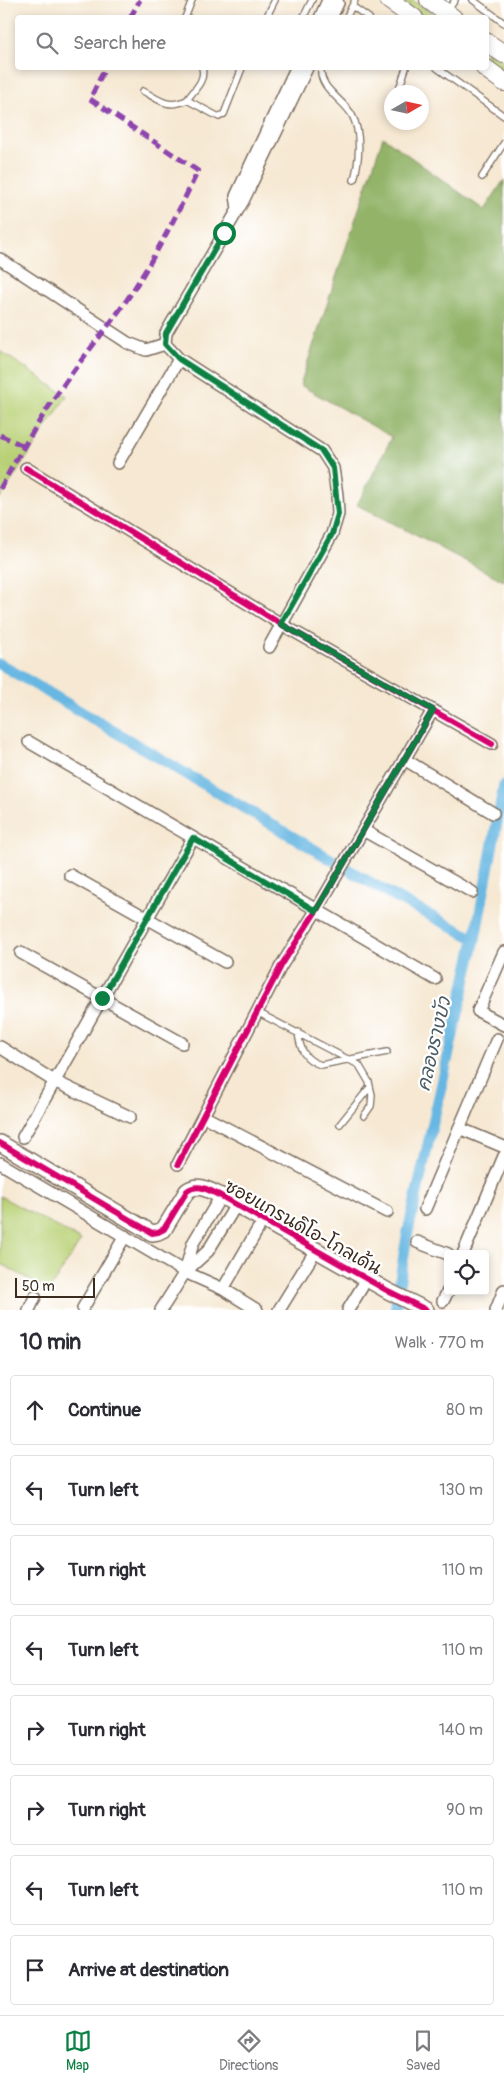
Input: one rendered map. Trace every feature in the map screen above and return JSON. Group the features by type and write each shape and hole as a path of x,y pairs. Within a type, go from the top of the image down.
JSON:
{"main road":[{"path":"389,0 410,15"},
{"path":"489,44 504,54"},
{"path":"487,70 504,82"}],"street":[{"path":"326,15 333,2"},
{"path":"284,105 295,70"},
{"path":"269,646 332,534 338,514 333,468 322,451 179,359 165,344 166,333 238,209 236,196 261,153 284,105 306,70"},
{"path":"0,260 128,343 146,350 165,344"},
{"path":"118,463 179,359"},
{"path":"26,468 281,624 492,744"},
{"path":"178,1164 281,966 316,911 433,710"},
{"path":"29,742 435,979"},
{"path":"404,760 493,813"},
{"path":"363,830 472,892"},
{"path":"23,1137 193,838"},
{"path":"70,875 225,962"},
{"path":"504,952 478,1011 504,1024"},
{"path":"21,953 182,1043"},
{"path":"425,1209 497,1039"},
{"path":"0,1047 54,1081 130,1118"},
{"path":"203,1116 387,1212"},
{"path":"460,1128 504,1147"},
{"name":"ซอยแกรนดิโอ-โกลเด้น","path":"0,1143 152,1233 164,1229 190,1188 199,1187 221,1196 388,1291 422,1308"},
{"path":"465,1250 504,1156"},
{"path":"0,1163 185,1272 223,1289 257,1310"},
{"path":"162,1310 185,1272 193,1243 221,1196"},
{"path":"185,1272 208,1251 236,1206"},
{"path":"223,1289 258,1229"},
{"path":"83,1308 125,1236"},
{"path":"417,1242 444,1252"},
{"path":"279,1310 311,1258"},
{"path":"348,1310 362,1288"},
{"path":"496,1310 504,1290"},
{"path":"29,1310 35,1297"}],"lane":[{"path":"186,15 192,0"},
{"path":"268,15 275,0"},
{"path":"304,15 312,0"},
{"path":"348,15 356,0"},
{"path":"473,0 504,23"},
{"path":"352,6 366,15"},
{"path":"143,90 169,105 178,104 187,100 204,75 203,70"},
{"path":"187,100 214,115 224,114 241,70"},
{"path":"321,70 323,80 327,87 352,115 356,126 358,166 354,180"},
{"path":"400,85 405,70"},
{"path":"440,70 504,116"},
{"path":"482,177 504,143"},
{"path":"257,1012 359,1065 369,1082 372,1095 371,1106 364,1116"},
{"path":"298,1032 299,1046 310,1062 321,1065 387,1052"},
{"path":"340,1124 370,1087"}],"green space":[{"path":"400,0 412,0 435,15 423,15"},
{"path":"489,52 504,63 504,74 489,63"},
{"path":"383,137 484,210 504,180 504,581 357,505 392,437 300,385"},
{"path":"0,351 67,396 0,498"},
{"path":"0,1196 81,1240 49,1291 0,1263"}],"waterway":[{"path":"0,664 395,897 475,939"},
{"name":"คลองรางบัว","path":"395,1310 407,1236 475,939 504,785"}],"marked path":[{"path":"132,15 140,0"},
{"path":"0,489 56,395 132,292 167,233 198,171 90,99 104,70"},
{"path":"0,435 24,446"}],"cycle path":[{"path":"26,468 281,624 492,744"},
{"path":"178,1164 281,966 316,911 433,710"},
{"path":"0,1143 152,1233 164,1229 187,1191 195,1187 208,1190 388,1291 426,1310"}],"route":[{"path":"102,998 193,838 316,911 433,710 281,624 332,534 338,514 333,468 322,451 179,359 167,348 164,339 224,233"}]}
